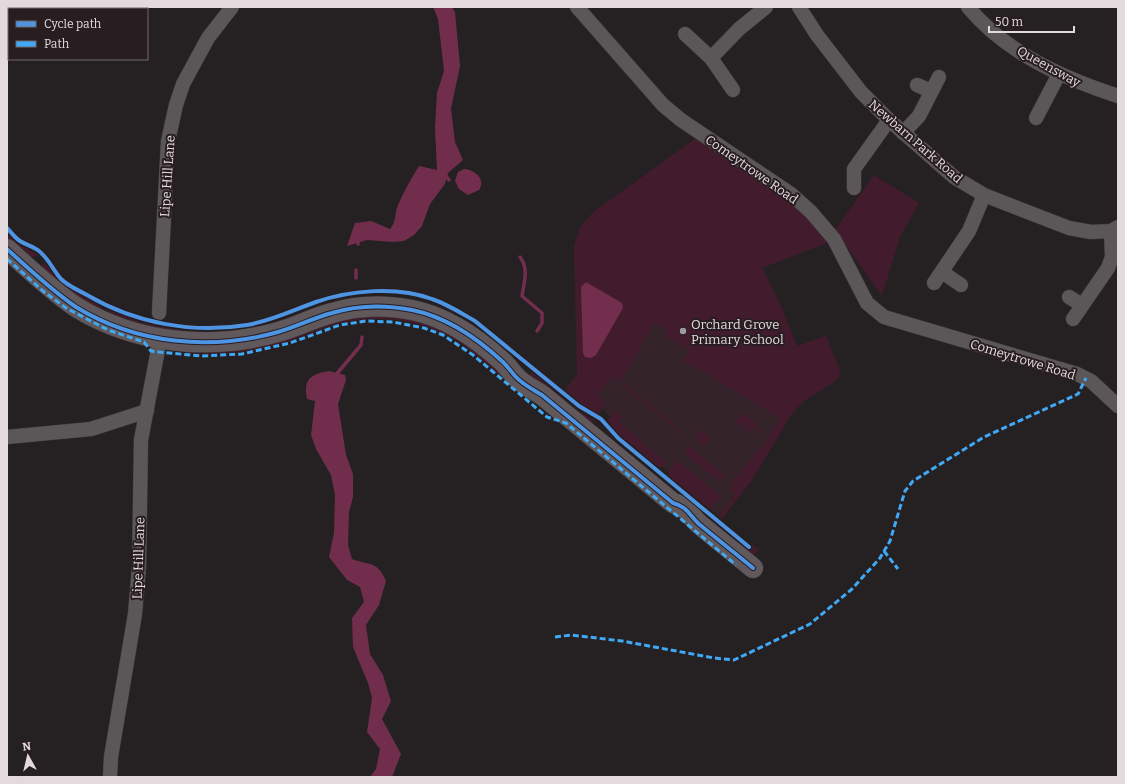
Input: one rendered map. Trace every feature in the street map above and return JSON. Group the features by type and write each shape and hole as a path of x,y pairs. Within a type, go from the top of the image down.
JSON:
{"street":[{"name":"Lipe Hill Lane","path":"159,313 168,142 176,105 183,84 208,38 232,7"},
{"name":"Comeytrowe Road","path":"577,7 663,105 681,120 791,194 811,212 834,239 867,303 884,318 1077,374 1091,381 1118,406"},
{"path":"711,58 739,29 766,7"},
{"name":"Newbarn Park Road","path":"799,7 816,35 848,77 889,120 954,177 984,195 1068,228 1091,232 1114,229"},
{"name":"Queensway","path":"968,7 1000,38 1028,57 1059,74 1084,85 1118,96"},
{"path":"685,34 711,58 733,90"},
{"path":"1036,118 1059,74"},
{"path":"903,133 919,116 939,77"},
{"path":"917,85 931,91"},
{"path":"854,188 854,169 889,120"},
{"path":"934,283 969,231 984,195"},
{"path":"1073,318 1108,268 1112,257 1114,229"},
{"path":"7,249 38,278 78,307 110,323 160,339 206,342 243,340 278,332 330,313 357,307 402,308 435,316 466,333 485,347 504,363 516,377 528,387 542,395 673,503 680,504 697,522 753,568"},
{"path":"942,272 961,285"},
{"path":"1069,297 1082,305"},
{"name":"Lipe Hill Lane","path":"110,777 111,757 135,614 139,567 141,440 160,339"},
{"path":"7,437 91,429 147,412"}],"shaded area":[{"path":"433,7 452,7 455,12 460,66 451,109 455,142 463,160 448,173 445,184 430,204 422,226 414,235 404,241 393,242 367,240 347,246 355,223 371,221 390,229 394,223 400,200 419,166 437,170 435,128 437,93 444,71 438,19"},
{"name":"Orchard Grove Primary School","path":"700,135 768,184 800,211 829,242 762,268 781,306 797,346 826,336 840,373 839,378 833,383 804,401 793,412 752,480 722,519 718,516 735,495 731,490 731,483 762,446 780,418 683,360 689,350 664,335 667,330 655,323 619,382 612,377 597,394 605,403 599,414 583,405 565,390 577,375 574,246 580,228 592,213"},
{"path":"464,169 475,173 481,182 479,190 468,195 459,189 455,181 458,172"},
{"path":"874,175 919,203 900,237 882,296 835,230"},
{"name":"Orchard Grove Primary School","path":"586,219 827,243 762,268 781,306 797,346 826,336 839,367 839,378 804,401 793,412 752,480 722,519 670,477 668,471 663,467 657,466 607,413 602,409 579,401 565,390 577,375 574,246 580,228"},
{"path":"7,234 18,244 38,255 29,259 7,241"},
{"path":"44,262 60,281 103,308 96,311 41,269"},
{"path":"586,282 622,303 623,308 596,355 591,358 585,357 583,353 581,287"},
{"path":"108,310 143,323 181,330 181,335 111,317"},
{"path":"352,314 414,316 474,346 513,387 470,350 451,337 429,327 390,319 363,319 350,321 322,329 287,342 245,351 210,354 186,353 187,347"},
{"path":"329,371 345,375 346,380 338,404 346,455 353,474 353,497 349,512 348,545 352,559 376,567 383,574 386,581 379,605 366,625 370,654 383,675 391,701 382,719 401,754 392,777 370,777 376,769 380,749 367,732 372,698 368,683 353,647 352,618 364,602 360,587 347,580 329,557 334,533 335,495 331,475 316,449 311,435 315,401 307,399 306,387 307,382 313,376"},
{"path":"532,372 575,409 594,420 591,423 525,381"},
{"path":"624,383 687,436 686,437 622,385"},
{"path":"618,412 623,416 618,422 666,462 663,467 657,466 620,435 607,420"},
{"path":"743,413 760,427 762,434 753,427 749,432 736,421"},
{"path":"701,430 711,438 704,446 696,439"},
{"path":"689,446 726,477 720,479 715,478 683,452"},
{"path":"677,460 721,496 710,509 670,477 668,471"},
{"path":"713,522 747,550 752,544 760,550 752,556 710,526"}],"waterway":[{"path":"358,244 357,230 360,227 376,230 392,239 398,239 415,227 411,215 410,203 412,191 417,179 442,176 444,173 445,143 440,110 453,73 447,7"},
{"path":"444,173 449,180"},
{"path":"520,257 523,261 525,271 522,296 542,313 542,323 537,331"},
{"path":"356,270 356,278"},
{"path":"362,337 361,345 324,389 318,401 316,424 323,445 336,459 345,479 342,502 341,556 363,577 377,582 376,601 362,615 362,658 380,682 380,703 374,722 390,757 381,777"}],"marked path":[{"path":"7,259 43,291 66,308 108,330 144,342 151,351 201,356 242,354 290,343 340,325 366,321 393,322 424,328 443,335 473,355 547,417 566,423 736,565"},
{"path":"555,637 571,635 622,641 714,658 734,660 810,624 852,589 880,558 890,541 905,491 913,481 984,437 1078,394 1086,378"},
{"path":"884,551 898,569"}],"cycle path":[{"path":"7,228 18,240 39,251 61,279 70,286 105,305 125,313 164,324 206,328 247,325 273,318 316,302 359,292 404,292 438,301 475,321 579,406 601,419 618,438 749,547"},
{"path":"7,249 32,272 76,307 123,329 149,336 200,342 253,338 285,330 318,317 342,310 362,307 402,308 425,313 449,323 483,345 503,362 521,382 542,395 673,503 685,509 699,524 753,568"}],"place":[{"name":"Orchard Grove Primary School","path":"683,331"}]}
